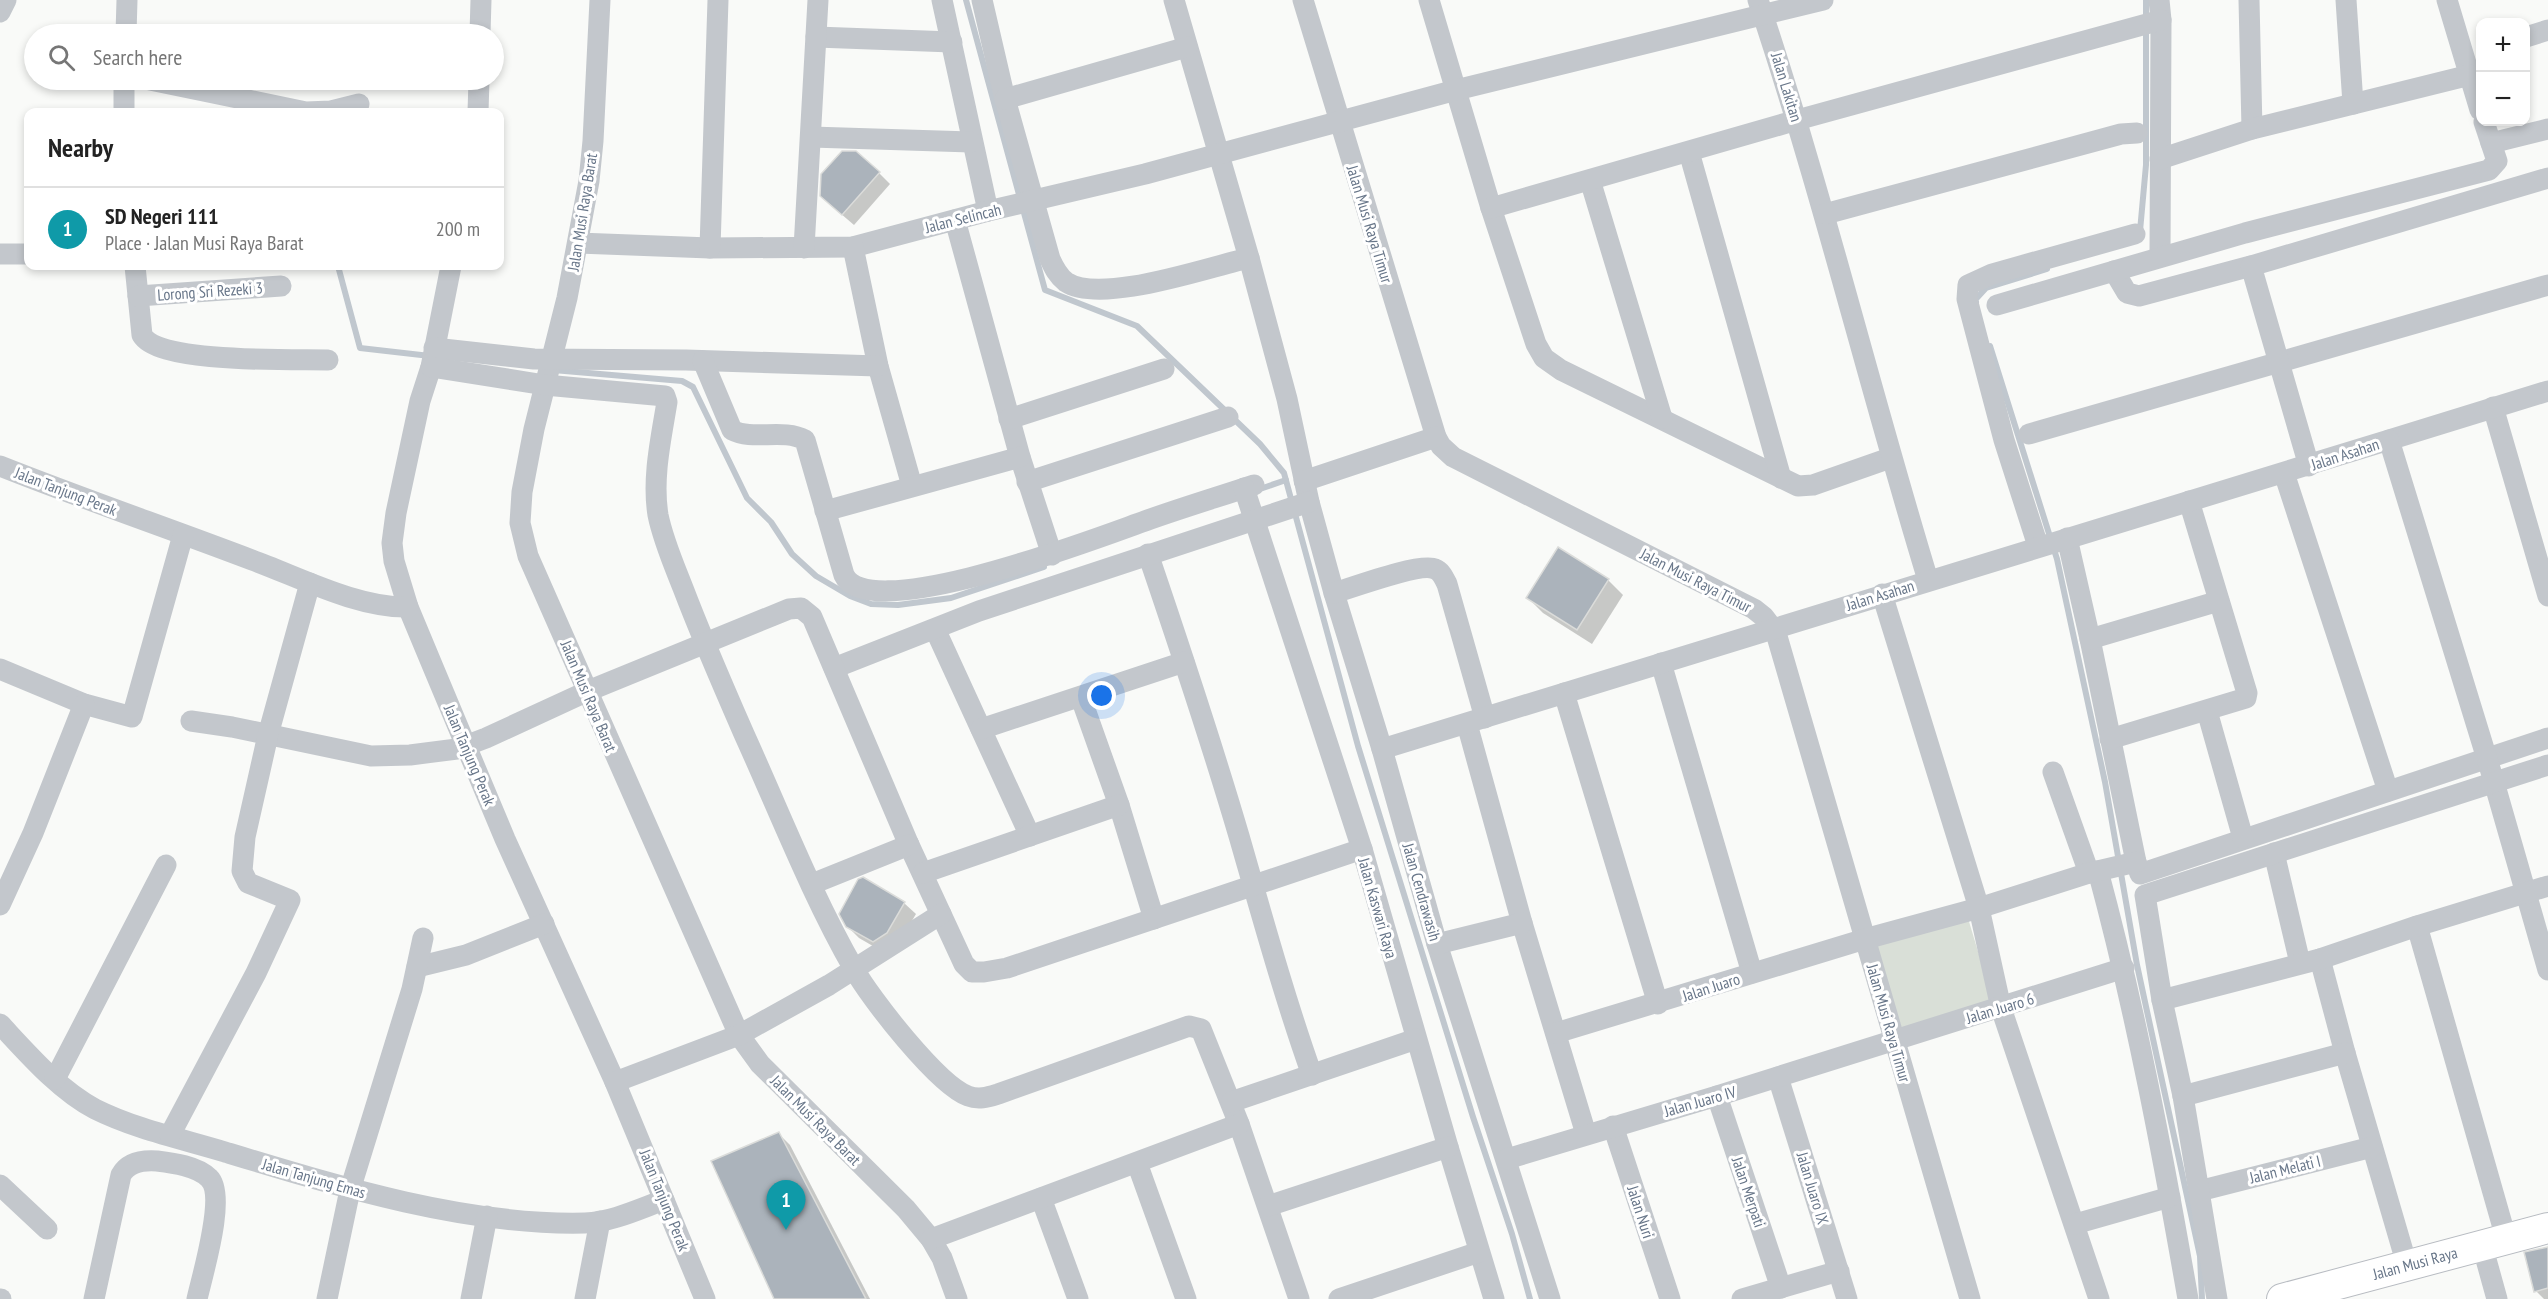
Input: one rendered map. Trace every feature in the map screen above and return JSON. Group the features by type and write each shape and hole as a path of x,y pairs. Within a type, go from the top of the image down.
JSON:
{"street":[{"path":"0,12 6,0"},
{"path":"126,24 127,0"},
{"path":"480,24 481,0"},
{"name":"Jalan Musi Raya Barat","path":"600,0 593,141 578,243 526,466 520,506 520,523 528,556 739,1035 760,1064 906,1209 931,1239 942,1258 957,1299"},
{"path":"710,248 718,0"},
{"path":"804,248 818,0"},
{"path":"942,0 971,142 993,210"},
{"path":"982,0 1030,202 1057,273 1066,282 1077,286 1107,290 1249,258"},
{"name":"Jalan Cendrawasih","path":"1174,0 1220,153 1287,399 1304,481 1296,505 1334,593 1382,749 1437,944 1550,1299"},
{"name":"Jalan Musi Raya Timur","path":"1303,0 1436,437 1441,446 1453,457 1754,609 1764,617 1779,640 1970,1299"},
{"path":"1429,0 1491,208 1536,344 1544,358 1561,370 1804,487 1890,458"},
{"path":"1338,120 1761,8 1823,0"},
{"path":"2249,0 2252,129"},
{"path":"2346,0 2353,104"},
{"path":"2447,0 2472,52 2470,75 2476,94"},
{"name":"Jalan Lakitan","path":"1761,8 1825,214 1890,458 1928,580"},
{"path":"1491,208 2130,27 2159,14 2160,257"},
{"path":"2530,36 2548,30"},
{"path":"816,38 952,42"},
{"path":"1005,99 1187,47"},
{"path":"2160,159 2252,129 2470,75"},
{"path":"124,90 124,108"},
{"path":"201,90 294,108"},
{"path":"478,108 479,90"},
{"path":"336,108 359,104"},
{"name":"Jalan Selincah","path":"578,243 710,248 853,247 993,210 1145,174 1338,120"},
{"path":"1997,306 2160,257 2489,170 2497,161 2485,126"},
{"path":"2491,143 2548,129"},
{"path":"1825,214 2121,134 2137,133"},
{"path":"811,137 971,142"},
{"path":"1689,152 1782,478"},
{"path":"2114,271 2127,292 2139,296 2251,266 2548,178"},
{"path":"1590,180 1662,418"},
{"path":"955,220 1027,482 1052,555"},
{"path":"2135,234 1992,274 1968,285 1967,298 2004,441 2053,542 2090,639 2110,739 2126,875 2162,1000 2183,1096 2217,1299"},
{"path":"853,247 878,366 912,486"},
{"path":"0,254 24,254"},
{"path":"2251,266 2309,466"},
{"path":"135,270 142,335 147,341 163,349 234,358 328,360"},
{"path":"408,607 394,561 393,534 420,400 433,358 450,270"},
{"path":"2029,434 2548,285"},
{"name":"Lorong Sri Rezeki 3","path":"138,296 281,286"},
{"path":"433,358 549,372 665,396 667,402 656,492 658,515 666,544 704,644 812,884 854,969 894,1026 961,1094 985,1098 1193,1026 1203,1031 1239,1124 1299,1299"},
{"path":"549,372 703,361 878,366"},
{"path":"703,361 732,430 742,433 796,436 806,440 844,575 852,585 887,590 930,586 981,592 1148,554 1250,497"},
{"path":"1009,419 1164,369"},
{"path":"2389,440 2548,391"},
{"path":"2493,407 2548,596"},
{"path":"1027,482 1228,417"},
{"path":"1304,481 1436,437"},
{"name":"Jalan Asahan","path":"1382,749 2389,440 2548,970"},
{"path":"825,511 1020,457"},
{"name":"Jalan Tanjung Perak","path":"0,466 310,583 371,602 408,607 544,924 615,1082 705,1299"},
{"path":"2284,473 2388,790"},
{"path":"834,668 935,629 981,592 1052,555 1250,497 1296,505"},
{"name":"Jalan Kaswari Raya","path":"1250,497 1362,849 1494,1299"},
{"path":"2110,739 2246,698 2247,693 2189,501"},
{"path":"0,669 84,704 132,717 183,535"},
{"path":"1148,554 1184,662 1284,996 1312,1075"},
{"path":"1334,593 1410,570 1431,568 1438,570 1447,584 1522,923 1586,1134"},
{"path":"170,1135 256,973 290,900 248,883 242,871 245,837 268,735 310,583"},
{"path":"1882,594 1979,908 2001,1008 2075,1224 2098,1299"},
{"path":"2090,639 2219,601"},
{"path":"190,721 378,756 410,755 467,746 588,690 789,609 801,608 812,617 909,845 964,964 972,972 1007,968 1362,849"},
{"path":"935,629 1030,836"},
{"path":"981,729 1081,698 1184,662"},
{"path":"1661,663 1752,973"},
{"path":"1564,693 1658,1004"},
{"path":"1081,698 1119,805 1154,919"},
{"path":"0,905 33,833 84,704"},
{"path":"2207,711 2243,838"},
{"path":"2126,875 2548,738"},
{"path":"2126,875 2274,853 2548,765"},
{"path":"2053,772 2126,875 2115,971 2170,1197 2188,1299"},
{"path":"923,873 1119,805"},
{"path":"812,884 909,845"},
{"path":"2274,853 2310,961 2345,1053 2407,1265"},
{"path":"55,1078 166,866"},
{"name":"Jalan Juaro","path":"1556,1033 1658,1004 1865,939 1979,908 2126,875"},
{"path":"2162,1000 2310,961 2548,886"},
{"path":"615,1082 739,1035 794,1005 941,914"},
{"path":"1437,944 1522,923"},
{"path":"417,968 466,955 544,924"},
{"path":"2416,926 2494,1242 2497,1299"},
{"path":"327,1299 350,1190 417,968 423,938"},
{"name":"Jalan Juaro 6","path":"1893,1039 2001,1008 2115,971"},
{"name":"Jalan Tanjung Emas","path":"1,1029 73,1095 96,1109 170,1135 350,1190 487,1216 586,1223 600,1221 664,1200"},
{"path":"1231,1102 1416,1039"},
{"name":"Jalan Juaro IV","path":"1507,1159 1717,1096 1893,1039"},
{"path":"2183,1096 2345,1053"},
{"name":"Jalan Juaro IX","path":"1778,1077 1847,1299"},
{"name":"Jalan Merpati","path":"1717,1096 1781,1288"},
{"path":"931,1239 1239,1124"},
{"name":"Jalan Nuri","path":"1613,1126 1670,1299"},
{"name":"Jalan Melati I","path":"2199,1191 2372,1147"},
{"path":"1268,1206 1448,1148"},
{"path":"94,1299 121,1175 130,1165 151,1161 171,1163 198,1171 213,1183 215,1214 197,1299"},
{"path":"1137,1163 1186,1299"},
{"path":"0,1185 47,1229"},
{"path":"2075,1224 2170,1197"},
{"path":"1041,1198 1078,1299"},
{"path":"471,1299 487,1216"},
{"path":"586,1297 600,1221"},
{"name":"Jalan Musi Raya","path":"2282,1299 2548,1228"},
{"path":"1339,1299 1479,1252"},
{"path":"1742,1299 1839,1271"}],"shaded area":[{"path":"1967,915 1993,1001 1902,1029 1874,946"}],"building":[{"path":"842,151 856,151 880,172 842,215 820,196 821,174"},
{"path":"1558,547 1609,579 1577,630 1526,598"},
{"path":"863,877 905,902 887,933 873,942 846,927 839,914 858,879"},
{"path":"779,1132 866,1299 774,1299 711,1161"},
{"path":"2548,1247 2548,1288 2534,1292 2524,1252"}],"waterway":[{"path":"966,0 1045,290 1137,326 1260,444 1284,473 1358,746 1473,1117 1512,1234 1530,1299"},
{"path":"2140,231 2146,165 2146,0"},
{"path":"1976,302 1975,300 1986,288 2047,269"},
{"path":"339,270 360,348 430,356"},
{"path":"1990,346 2057,559 2105,782 2137,965 2200,1256 2202,1299"},
{"path":"553,370 682,381 693,387 747,498 771,522 792,554 816,576 850,596 871,604 898,605 951,598 1044,567"},
{"path":"1257,490 1286,480"}],"place":[{"name":"SD Negeri 111","path":"786,1230"}]}
